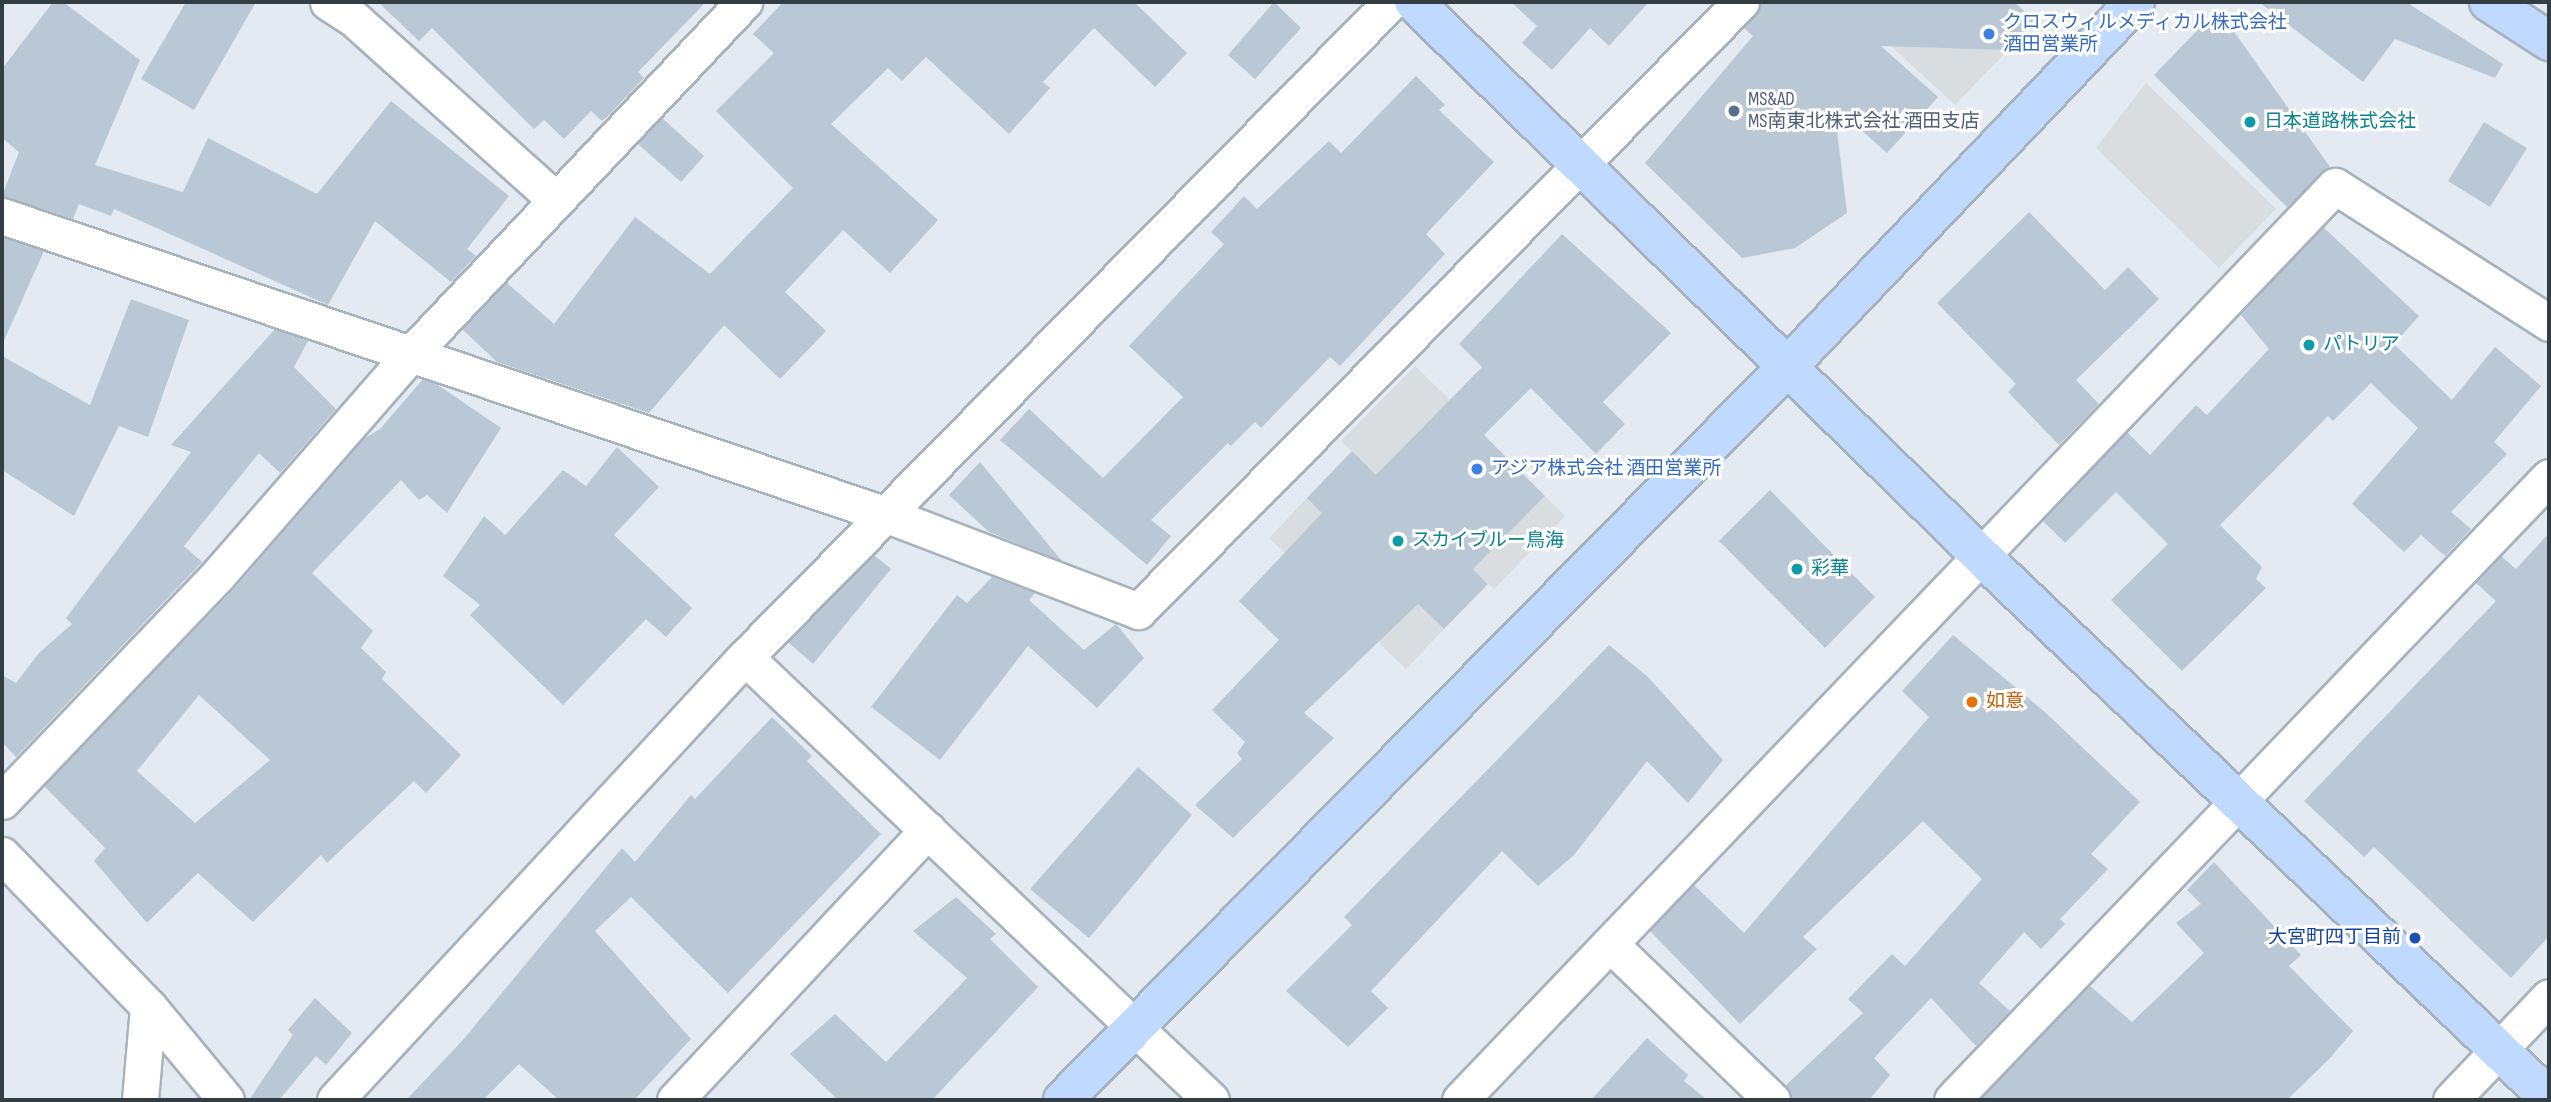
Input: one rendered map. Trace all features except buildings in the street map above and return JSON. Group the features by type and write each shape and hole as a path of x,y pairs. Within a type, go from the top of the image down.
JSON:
{"street":[{"path":"2,801 217,576 411,354 555,198 744,2"},
{"path":"335,1100 745,657 1391,2"},
{"path":"1414,2 1789,365 1980,555 2549,1098"},
{"path":"2,216 887,515 1138,611 1741,2"},
{"path":"1063,1100 1134,1024 1789,365 2135,2"},
{"path":"2488,2 2549,41"},
{"path":"350,7 555,198"},
{"path":"1460,1100 2335,186 2549,323"},
{"path":"1952,1100 2549,477"},
{"path":"745,657 1211,1100"},
{"path":"675,1100 928,830"},
{"path":"2,855 148,1006 226,1100"},
{"path":"1610,944 1772,1100"},
{"path":"2451,1100 2549,997"},
{"path":"140,1100 148,1006"}],"shaded area":[{"path":"1843,2 1903,2 1910,7 1921,2 1973,48 2008,50 1955,105"},
{"path":"2146,83 2276,209 2219,268 2096,148"},
{"path":"1415,366 1450,400 1505,536 1545,496 1565,516 1494,589 1341,441"},
{"path":"1307,498 1444,629 1406,669 1269,538"}],"place":[{"name":"クロスウィルメディカル株式会社 酒田営業所","path":"1989,34"},
{"name":"MS&AD MS南東北株式会社 酒田支店","path":"1734,111"},
{"name":"日本道路株式会社","path":"2250,122"},
{"name":"パトリア","path":"2309,345"},
{"name":"アジア株式会社 酒田営業所","path":"1477,469"},
{"name":"スカイブルー鳥海","path":"1398,541"},
{"name":"彩華","path":"1797,569"},
{"name":"如意","path":"1972,702"},
{"name":"大宮町四丁目前","path":"2415,938"}]}
